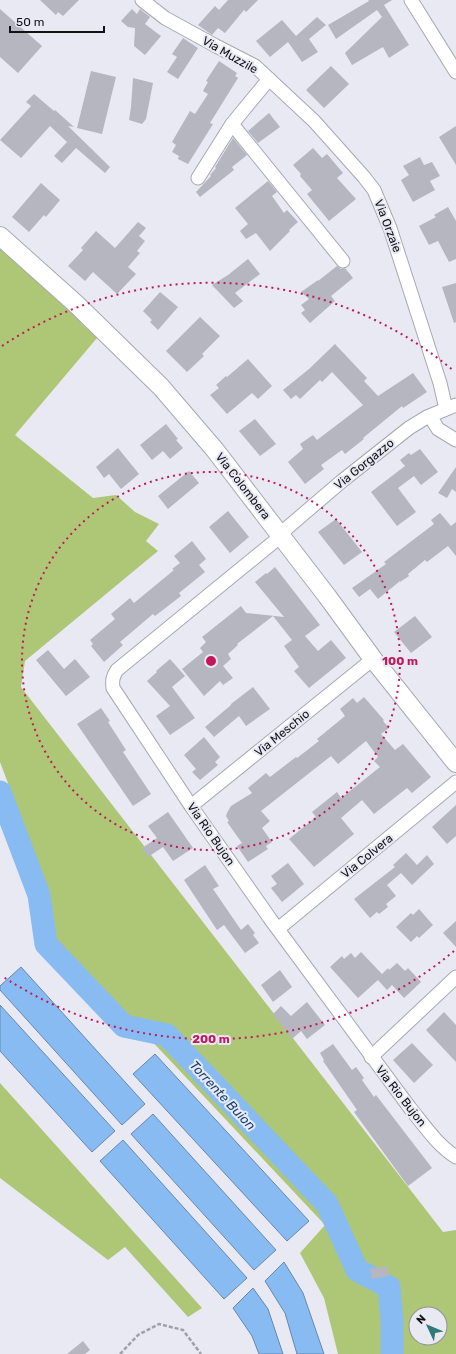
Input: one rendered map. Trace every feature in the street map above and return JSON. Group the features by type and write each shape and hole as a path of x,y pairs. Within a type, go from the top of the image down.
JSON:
{"street":[{"name":"Via Muzzile","path":"142,0 165,18 255,66 268,79 232,124 198,178"},
{"path":"411,0 456,72"},
{"name":"Via Orzaie","path":"268,79 314,121 374,190 390,228 440,383 451,407"},
{"path":"232,124 343,261"},
{"name":"Via Colombera","path":"0,236 76,304 161,387 215,450 327,596 373,659 456,763"},
{"name":"Via Gorgazzo","path":"281,536 287,528 342,481 409,428 430,416 451,407"},
{"path":"430,416 438,429 456,440"},
{"name":"Via Rio Bujon","path":"281,536 117,670 113,676 113,688 191,806 371,1057 432,1135 448,1152 456,1157"},
{"name":"Via Meschio","path":"191,806 373,659"},
{"name":"Via Colvera","path":"278,929 456,782"},
{"path":"371,1057 456,977"}],"path":[{"path":"120,1354 138,1334 159,1324 183,1330 201,1354"}],"green space":[{"path":"0,248 58,296 73,310 81,323 97,338 15,435 93,498 116,495 135,512 159,524 146,541 158,551 25,661 21,687 443,1232 456,1230 456,1354 338,1354 324,1298 300,1253 325,1225 147,1036 121,1032 48,961 14,799 0,762"},
{"path":"0,1083 202,1308 188,1317 125,1247 108,1260 0,1178"}],"water":[{"path":"21,967 145,1104 122,1125 0,990 0,986"},
{"path":"0,1005 115,1131 92,1152 0,1051"},
{"path":"155,1054 309,1221 287,1241 133,1074"},
{"path":"153,1114 276,1250 254,1270 131,1134"},
{"path":"123,1140 247,1278 224,1299 100,1161"},
{"path":"284,1262 303,1293 324,1354 297,1354 285,1313 265,1281"},
{"path":"253,1288 268,1309 283,1354 259,1354 252,1336 233,1308"}],"building":[{"path":"40,0 79,0 63,16 58,12 56,15"},
{"path":"228,0 258,0 246,12 244,10 225,33 218,28 212,35 198,25 215,6 219,10"},
{"path":"368,0 392,0 384,5 409,45 389,58 383,47 352,65 345,53 382,17 377,10 336,39 328,25 369,1"},
{"path":"0,9 42,46 18,73 0,57"},
{"path":"132,9 137,14 140,9 150,17 145,24 161,36 145,55 134,46 135,28 128,27 121,21"},
{"path":"317,17 326,25 309,39 318,52 302,62 288,42 270,57 256,41 282,20 296,36"},
{"path":"183,38 198,48 178,79 167,72 177,57 172,54"},
{"path":"219,61 237,73 235,76 238,78 210,123 213,124 188,164 178,159 179,156 172,152 176,145 172,142 190,111 195,114 208,94 203,91 208,82 206,81"},
{"path":"331,66 349,84 324,108 306,90"},
{"path":"91,71 116,77 102,134 77,128"},
{"path":"133,78 153,83 146,119 142,124 129,120"},
{"path":"34,94 74,127 68,126 110,167 105,173 76,148 62,163 54,156 67,142 50,126 21,158 0,140 31,106 26,102"},
{"path":"269,113 280,127 258,143 248,131"},
{"path":"456,126 456,165 439,137"},
{"path":"233,138 247,155 232,167 234,170 200,197 196,192 211,176 210,175 216,168 215,167"},
{"path":"313,148 322,158 327,154 343,173 337,178 356,199 329,221 307,194 312,190 293,165"},
{"path":"420,157 424,165 432,162 440,176 430,181 435,190 413,202 401,180 409,175 403,166"},
{"path":"268,181 277,192 272,196 284,213 287,210 298,222 270,251 256,233 246,239 240,231 248,224 235,208"},
{"path":"41,183 60,200 46,217 44,215 29,232 12,217"},
{"path":"448,207 456,221 456,259 449,262 438,241 429,245 419,226 436,217 434,215"},
{"path":"138,222 146,228 139,236 145,241 137,251 140,253 128,267 136,274 117,294 93,272 85,281 68,266 83,250 81,248 96,231 115,248"},
{"path":"248,259 260,274 235,293 243,301 234,308 212,285 228,275"},
{"path":"337,266 341,269 345,268 353,278 331,296 335,301 310,323 301,313 305,310 301,305 309,299 301,292"},
{"path":"456,283 456,322 454,323 442,287"},
{"path":"160,292 178,307 158,330 150,322 152,320 143,311"},
{"path":"200,317 220,336 202,354 204,356 187,372 166,351"},
{"path":"335,344 367,378 364,381 378,396 413,373 427,392 403,408 402,406 345,454 342,450 321,465 324,469 305,484 288,462 303,449 300,444 313,435 317,440 363,405 332,372 322,382 320,380 300,399 296,395 291,399 283,390 309,369"},
{"path":"248,359 272,386 258,399 252,393 227,414 210,395 219,388 216,385"},
{"path":"255,419 276,444 260,456 239,431"},
{"path":"166,424 183,448 170,459 163,451 152,460 140,445"},
{"path":"118,448 139,474 121,489 109,474 104,478 96,467"},
{"path":"420,449 438,472 421,485 414,476 398,488 416,512 397,526 371,492 405,466 400,460 409,453 411,455"},
{"path":"456,467 456,492 452,489 447,498 438,493"},
{"path":"189,471 199,483 168,509 158,496"},
{"path":"228,511 249,537 230,553 209,527"},
{"path":"440,513 451,526 456,522 456,556 448,546 427,562 425,560 408,574 409,576 400,581 378,599 370,589 359,597 352,588 386,564 384,562 434,524 431,520"},
{"path":"336,519 362,552 344,565 318,532"},
{"path":"192,541 206,559 199,565 205,572 179,593 181,596 155,616 153,614 120,642 123,645 104,662 91,646 93,644 90,640 115,619 111,614 130,598 134,603 174,570 172,569 180,563 174,556"},
{"path":"275,567 320,625 305,636 318,651 331,640 346,658 309,688 294,671 299,667 284,646 292,640 273,616 237,644 238,645 228,654 231,659 223,666 233,678 223,685 220,681 204,696 182,669 203,652 200,648 206,642 202,637 241,606 246,613 284,617 255,582"},
{"path":"415,616 432,637 411,653 394,632"},
{"path":"48,650 64,669 75,659 90,677 66,696 36,660"},
{"path":"170,659 185,676 172,687 195,718 170,735 156,716 170,706 147,681"},
{"path":"253,687 270,709 246,726 239,716 214,737 205,727"},
{"path":"364,697 389,728 381,734 395,750 403,744 431,777 412,793 407,788 374,814 362,800 341,818 354,834 314,867 289,839 316,817 312,812 337,792 341,798 380,767 374,761 378,757 366,741 338,764 331,756 261,811 270,821 262,828 272,842 266,846 268,849 248,862 237,846 242,843 227,822 229,821 226,816 231,806 252,793 248,788 266,773 270,777 319,741 317,739 345,716 340,709 353,698 357,703"},
{"path":"101,708 126,750 123,752 151,794 133,806 77,724"},
{"path":"204,737 220,757 215,762 218,765 200,780 192,772 196,769 184,755"},
{"path":"456,805 456,836 447,844 432,827"},
{"path":"168,812 193,848 173,861 163,847 148,857 142,848 157,838 148,826"},
{"path":"406,853 417,865 427,855 434,864 412,885 401,873 387,885 396,896 386,904 388,907 379,914 377,912 370,918 354,899 395,867 393,865"},
{"path":"288,863 304,884 282,902 271,888 277,884 271,876"},
{"path":"205,865 219,886 213,889 241,930 248,924 255,933 253,935 259,943 245,953 224,925 217,930 184,880"},
{"path":"419,909 433,925 419,938 417,936 411,942 396,927 411,913 413,915"},
{"path":"456,921 456,947 443,933"},
{"path":"361,952 382,974 388,968 389,970 397,963 405,971 408,968 421,982 404,998 392,985 387,990 378,980 358,998 330,967 342,956 344,959 351,953 355,958"},
{"path":"280,970 292,987 273,1002 261,985"},
{"path":"307,1002 325,1025 307,1039 301,1031 292,1039 273,1014 281,1006 291,1016"},
{"path":"444,1012 456,1025 456,1062 426,1030"},
{"path":"412,1043 433,1065 414,1083 393,1060"},
{"path":"333,1044 352,1070 356,1067 364,1078 362,1080 374,1097 376,1095 432,1168 408,1186 354,1112 357,1110 323,1061 324,1060 320,1053"},
{"path":"387,1266 389,1276 372,1279 370,1269"},
{"path":"83,1341 90,1350 85,1354 67,1354"}],"waterway":[{"name":"Torrente Buion","path":"0,792 39,895 46,944 124,1026 167,1035 327,1204 357,1270 389,1287 392,1320 392,1354"}]}
